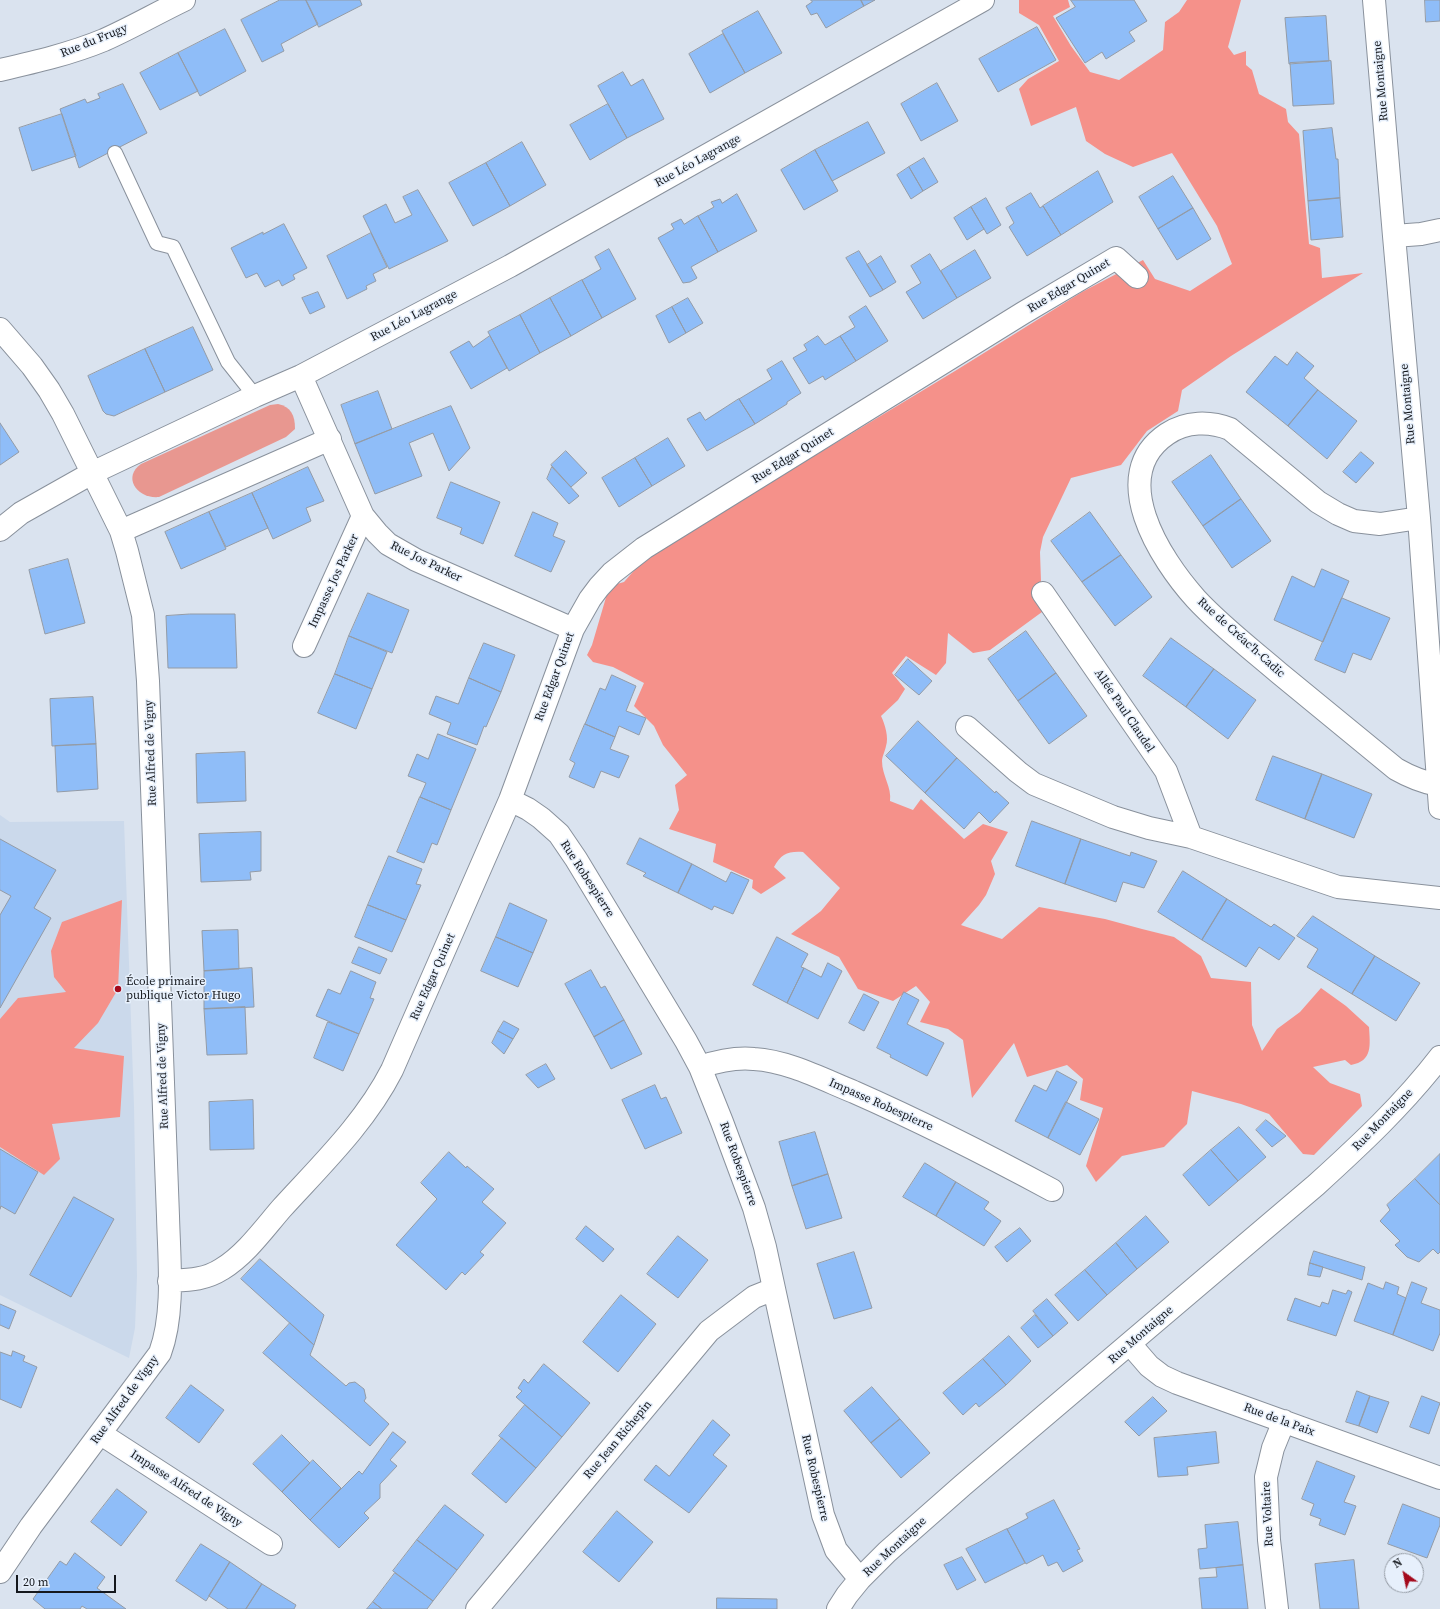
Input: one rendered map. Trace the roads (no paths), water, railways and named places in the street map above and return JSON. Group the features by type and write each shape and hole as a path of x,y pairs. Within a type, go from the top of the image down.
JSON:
{"street":[{"name":"Rue du Frugy","path":"0,70 34,63 79,49 104,39 184,0"},
{"name":"Rue Léo Lagrange","path":"0,530 21,513 92,473 255,396 301,376 510,266 983,0"},
{"name":"Rue Montaigne","path":"1374,0 1419,518 1440,808"},
{"path":"1394,236 1421,234 1440,230"},
{"name":"Rue Edgar Quinet","path":"169,1281 195,1280 209,1276 236,1260 356,1126 372,1106 392,1070 510,800 573,629 590,599 599,587 616,570 644,548 1023,313 1116,258 1137,277"},
{"path":"0,329 32,366 64,414 121,531 330,439"},
{"name":"Rue Jos Parker","path":"301,376 363,516 388,544 416,560 573,629"},
{"name":"Rue de Créac'h-Cadic","path":"1419,518 1380,524 1354,521 1338,514 1318,502 1230,429 1220,425 1207,423 1193,424 1180,427 1167,433 1146,455 1140,471 1139,491 1144,514 1152,534 1179,578 1211,615 1396,769 1409,777 1438,785"},
{"name":"Impasse Jos Parker","path":"304,646 363,516"},
{"name":"Rue Alfred de Vigny","path":"0,1572 31,1526 101,1434 160,1352 165,1339 168,1324 169,1281 146,648 143,615 121,531"},
{"name":"Allée Paul Claudel","path":"1043,593 1166,771 1192,837"},
{"path":"967,728 1018,772 1040,787 1113,817 1150,828 1192,837 1338,888 1440,898"},
{"name":"Rue Robespierre","path":"510,800 528,809 541,818 559,834 638,959 700,1067 754,1208 765,1247 823,1515 836,1550 860,1579"},
{"name":"Rue Montaigne","path":"838,1609 847,1594 887,1552 963,1485 1316,1185 1350,1154 1428,1073 1440,1057"},
{"name":"Impasse Robespierre","path":"700,1067 735,1058 754,1059 778,1063 819,1077 923,1123 1052,1190"},
{"name":"Rue Jean Richepin","path":"477,1609 709,1331 754,1298 774,1289"},
{"name":"Rue de la Paix","path":"1130,1344 1149,1366 1162,1376 1440,1478"},
{"name":"Rue Voltaire","path":"1277,1609 1268,1540 1266,1477 1273,1448 1284,1421"},
{"name":"Impasse Alfred de Vigny","path":"101,1434 271,1544"}],"lane":[{"path":"115,153 157,243 173,246 228,362 255,396"}],"place":[{"name":"École primaire publique Victor Hugo","path":"118,989"}]}
